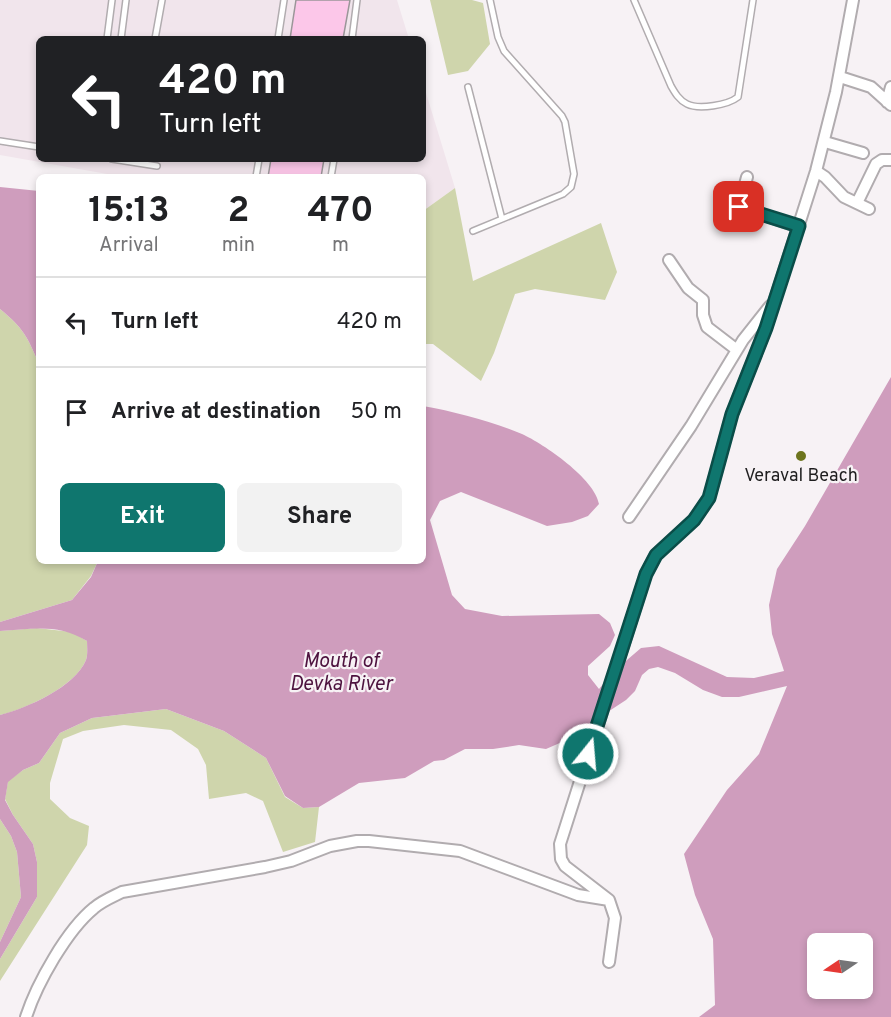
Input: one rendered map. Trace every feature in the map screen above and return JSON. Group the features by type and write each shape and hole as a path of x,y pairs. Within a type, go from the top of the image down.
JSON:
{"street":[{"path":"609,962 615,918 606,896 565,866 561,859 560,844 646,574 656,555 694,520 709,498 732,414 766,328 825,142 840,77 853,0"},
{"path":"840,77 871,87 889,103"},
{"path":"889,103 891,87"},
{"path":"825,142 863,153"},
{"path":"856,203 876,164 882,160 891,160"},
{"path":"816,171 844,197 869,209"},
{"path":"739,207 747,177"},
{"path":"723,201 799,226"},
{"path":"669,260 688,288 703,300 704,322 707,327 737,350"},
{"path":"629,517 691,426 737,350 776,298"},
{"path":"26,1017 35,992 56,955 83,918 106,900 122,892 279,864 330,846 369,841 460,851 578,895 606,896"}],"lane":[{"path":"107,36 112,0"},
{"path":"121,36 126,0"},
{"path":"155,36 162,0"},
{"path":"278,36 284,0"},
{"path":"352,36 357,0"},
{"path":"473,231 568,191 574,174 565,122 504,51 498,37 490,0"},
{"path":"634,0 671,86 678,97 688,105 702,106 732,102 738,97 753,0"},
{"path":"468,87 502,219"},
{"path":"0,141 36,147"},
{"path":"131,162 157,166"}],"shaded area":[{"path":"0,0 397,0 408,36 36,36 36,161 0,155"},
{"path":"426,93 455,188 426,209 426,174 107,174 39,162 426,162"}],"green space":[{"path":"430,0 472,0 483,3 490,44 468,71 448,75"},
{"path":"455,188 473,281 601,223 617,272 605,300 535,289 515,294 494,353 481,381 433,344 426,344 426,209"},
{"path":"0,309 15,322 24,334 36,357 36,564 97,564 91,576 72,600 0,622"},
{"path":"37,628 72,632 87,641 86,660 72,679 49,695 23,708 0,715 0,631"},
{"path":"166,709 224,731 266,758 285,797 303,808 319,807 315,842 283,852 263,801 246,793 209,799 206,765 198,749 171,730 124,725 83,731 63,739 50,783 50,799 70,818 89,826 87,845 0,981 0,959 37,897 37,862 33,844 5,799 8,781 23,770 39,763 60,733 92,718"},
{"path":"0,819 11,836 17,852 21,897 0,942"}],"water":[{"path":"0,187 36,191 36,357 24,334 15,322 0,309"},
{"name":"Mouth of Devka River","path":"891,377 891,1017 699,1017 715,1005 713,939 695,895 684,854 727,790 759,754 787,686 739,697 722,697 658,667 649,669 642,675 635,691 626,700 562,742 546,749 519,745 493,749 465,749 444,760 434,761 405,778 359,783 319,807 303,808 285,796 266,758 224,731 166,709 92,718 60,733 39,763 23,770 8,782 5,800 33,844 37,862 37,897 0,959 0,942 21,897 17,852 11,836 0,819 0,715 36,702 72,679 86,660 87,641 55,629 0,631 0,622 72,600 91,577 97,564 426,564 426,407 486,421 522,434 567,463 595,494 599,504 588,516 572,522 547,526 461,492 440,501 430,520 452,595 465,609 502,616 599,614 610,623 615,635 610,646 588,666 588,675 599,689 613,672 641,648 659,646 727,677 754,678 784,671 772,634 769,605 777,569 805,526"}],"building":[{"path":"296,0 350,0 344,36 290,36"},
{"path":"270,162 324,162 322,174 268,174"}],"place":[{"name":"Veraval Beach","path":"801,456"}],"route":[{"path":"588,754 646,574 656,555 694,520 709,498 732,414 766,328 799,226 739,207"}]}
